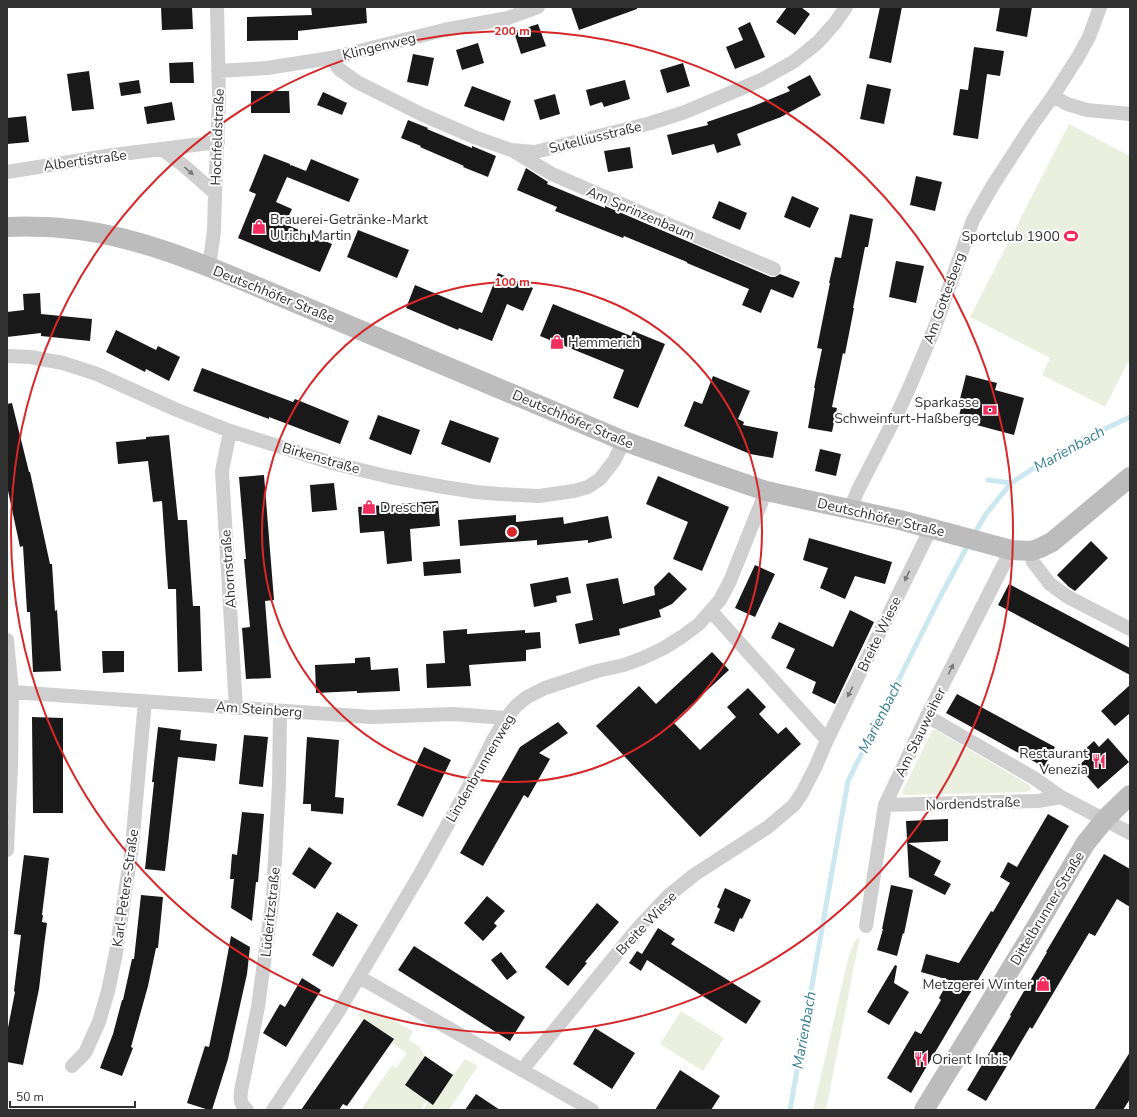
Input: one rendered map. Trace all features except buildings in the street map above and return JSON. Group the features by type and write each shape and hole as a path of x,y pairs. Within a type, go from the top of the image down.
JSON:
{"main road":[{"name":"Deutschhöfer Straße","path":"7,227 48,227 79,230 128,240 160,250 209,267 624,441 699,468 766,491 900,520 1003,548 1031,551 1052,542 1130,477"},
{"name":"Dittelbrunner Straße","path":"924,1110 1029,940 1086,844 1105,819 1130,795"}],"street":[{"name":"Hochfeldstraße","path":"209,267 214,231 218,142 219,100 217,7"},
{"name":"Klingenweg","path":"218,71 267,68 331,58 444,30 508,18 538,7"},
{"name":"Sutelliusstraße","path":"331,58 339,70 357,82 421,114 474,137 511,150 535,152 651,123 685,112 761,80 793,62 818,42 835,23 846,7"},
{"name":"Am Gottesberg","path":"850,509 910,386 935,327 973,220 993,185 1075,62 1089,37 1100,7"},
{"path":"1053,96 1068,104 1088,110 1130,114"},
{"name":"Albertistraße","path":"7,172 113,155 218,142"},
{"path":"163,150 215,193"},
{"name":"Am Sprinzenbaum","path":"511,150 552,174 774,269"},
{"name":"Birkenstraße","path":"7,356 30,357 63,363 97,374 177,410 230,431 332,463 390,477 476,492 539,496 574,491 588,487 600,479 614,461 624,441"},
{"name":"Ahornstraße","path":"230,431 222,470 236,708"},
{"name":"Lindenbrunnenweg","path":"273,1110 338,1012 359,977 420,874 506,718 516,706 527,697 545,688 597,671 624,665 664,648 698,624 720,600 730,581 766,491"},
{"name":"Breite Wiese","path":"522,1070 638,928 668,896 694,875 768,827 794,805 815,768 827,740 937,529"},
{"name":"Am Stauweiher","path":"866,926 885,805 1003,548"},
{"path":"1031,551 1033,562 1050,584 1068,597 1130,629"},
{"path":"711,611 827,740"},
{"path":"7,640 12,692 11,766 7,850"},
{"name":"Am Steinberg","path":"12,692 372,717 453,714 506,718"},
{"name":"Karl-Peters-Straße","path":"72,1066 84,1053 99,1022 108,991 114,961 132,846 145,701"},
{"name":"Lüderitzstraße","path":"246,1110 241,1102 241,1091 258,1007 273,896 279,784 280,711"},
{"name":"Nordendstraße","path":"927,716 1034,778 1062,797 1130,833"},
{"name":"Nordendstraße","path":"885,805 1038,801 1062,797"},
{"path":"359,977 592,1110"}],"shaded area":[{"name":"Sportclub 1900","path":"1069,124 1130,156 1130,358 1105,407 1042,375 1050,358 970,317"},
{"path":"932,730 936,730 1028,784 1031,787 1030,790 1027,792 904,795 902,792"},
{"path":"860,936 826,1110 813,1110 849,955 855,941"},
{"path":"366,1010 378,1012 413,1031 409,1040 419,1046 425,1056 405,1085 427,1100 421,1110 361,1110 392,1065 396,1068 407,1053 391,1043 393,1039 357,1015"},
{"path":"681,1011 724,1038 703,1071 660,1044"},
{"path":"465,1059 478,1066 449,1110 423,1110 429,1101 433,1104"}],"waterway":[{"name":"Marienbach","path":"973,536 986,514 1011,483 1077,442 1130,417"},
{"path":"988,480 1011,483"},
{"name":"Marienbach","path":"790,1110 848,781 939,599 969,543"}],"place":[{"name":"Brauerei-Getränke-Markt Ulrich Martin","path":"259,227"},
{"name":"Sportclub 1900","path":"1071,236"},
{"name":"Hemmerich","path":"557,342"},
{"name":"Sparkasse Schweinfurt-Haßberge","path":"990,410"},
{"name":"Drescher","path":"369,507"},
{"name":"Restaurant Venezia","path":"1099,761"},
{"name":"Metzgerei Winter","path":"1043,984"},
{"name":"Orient Imbis","path":"921,1059"}]}
